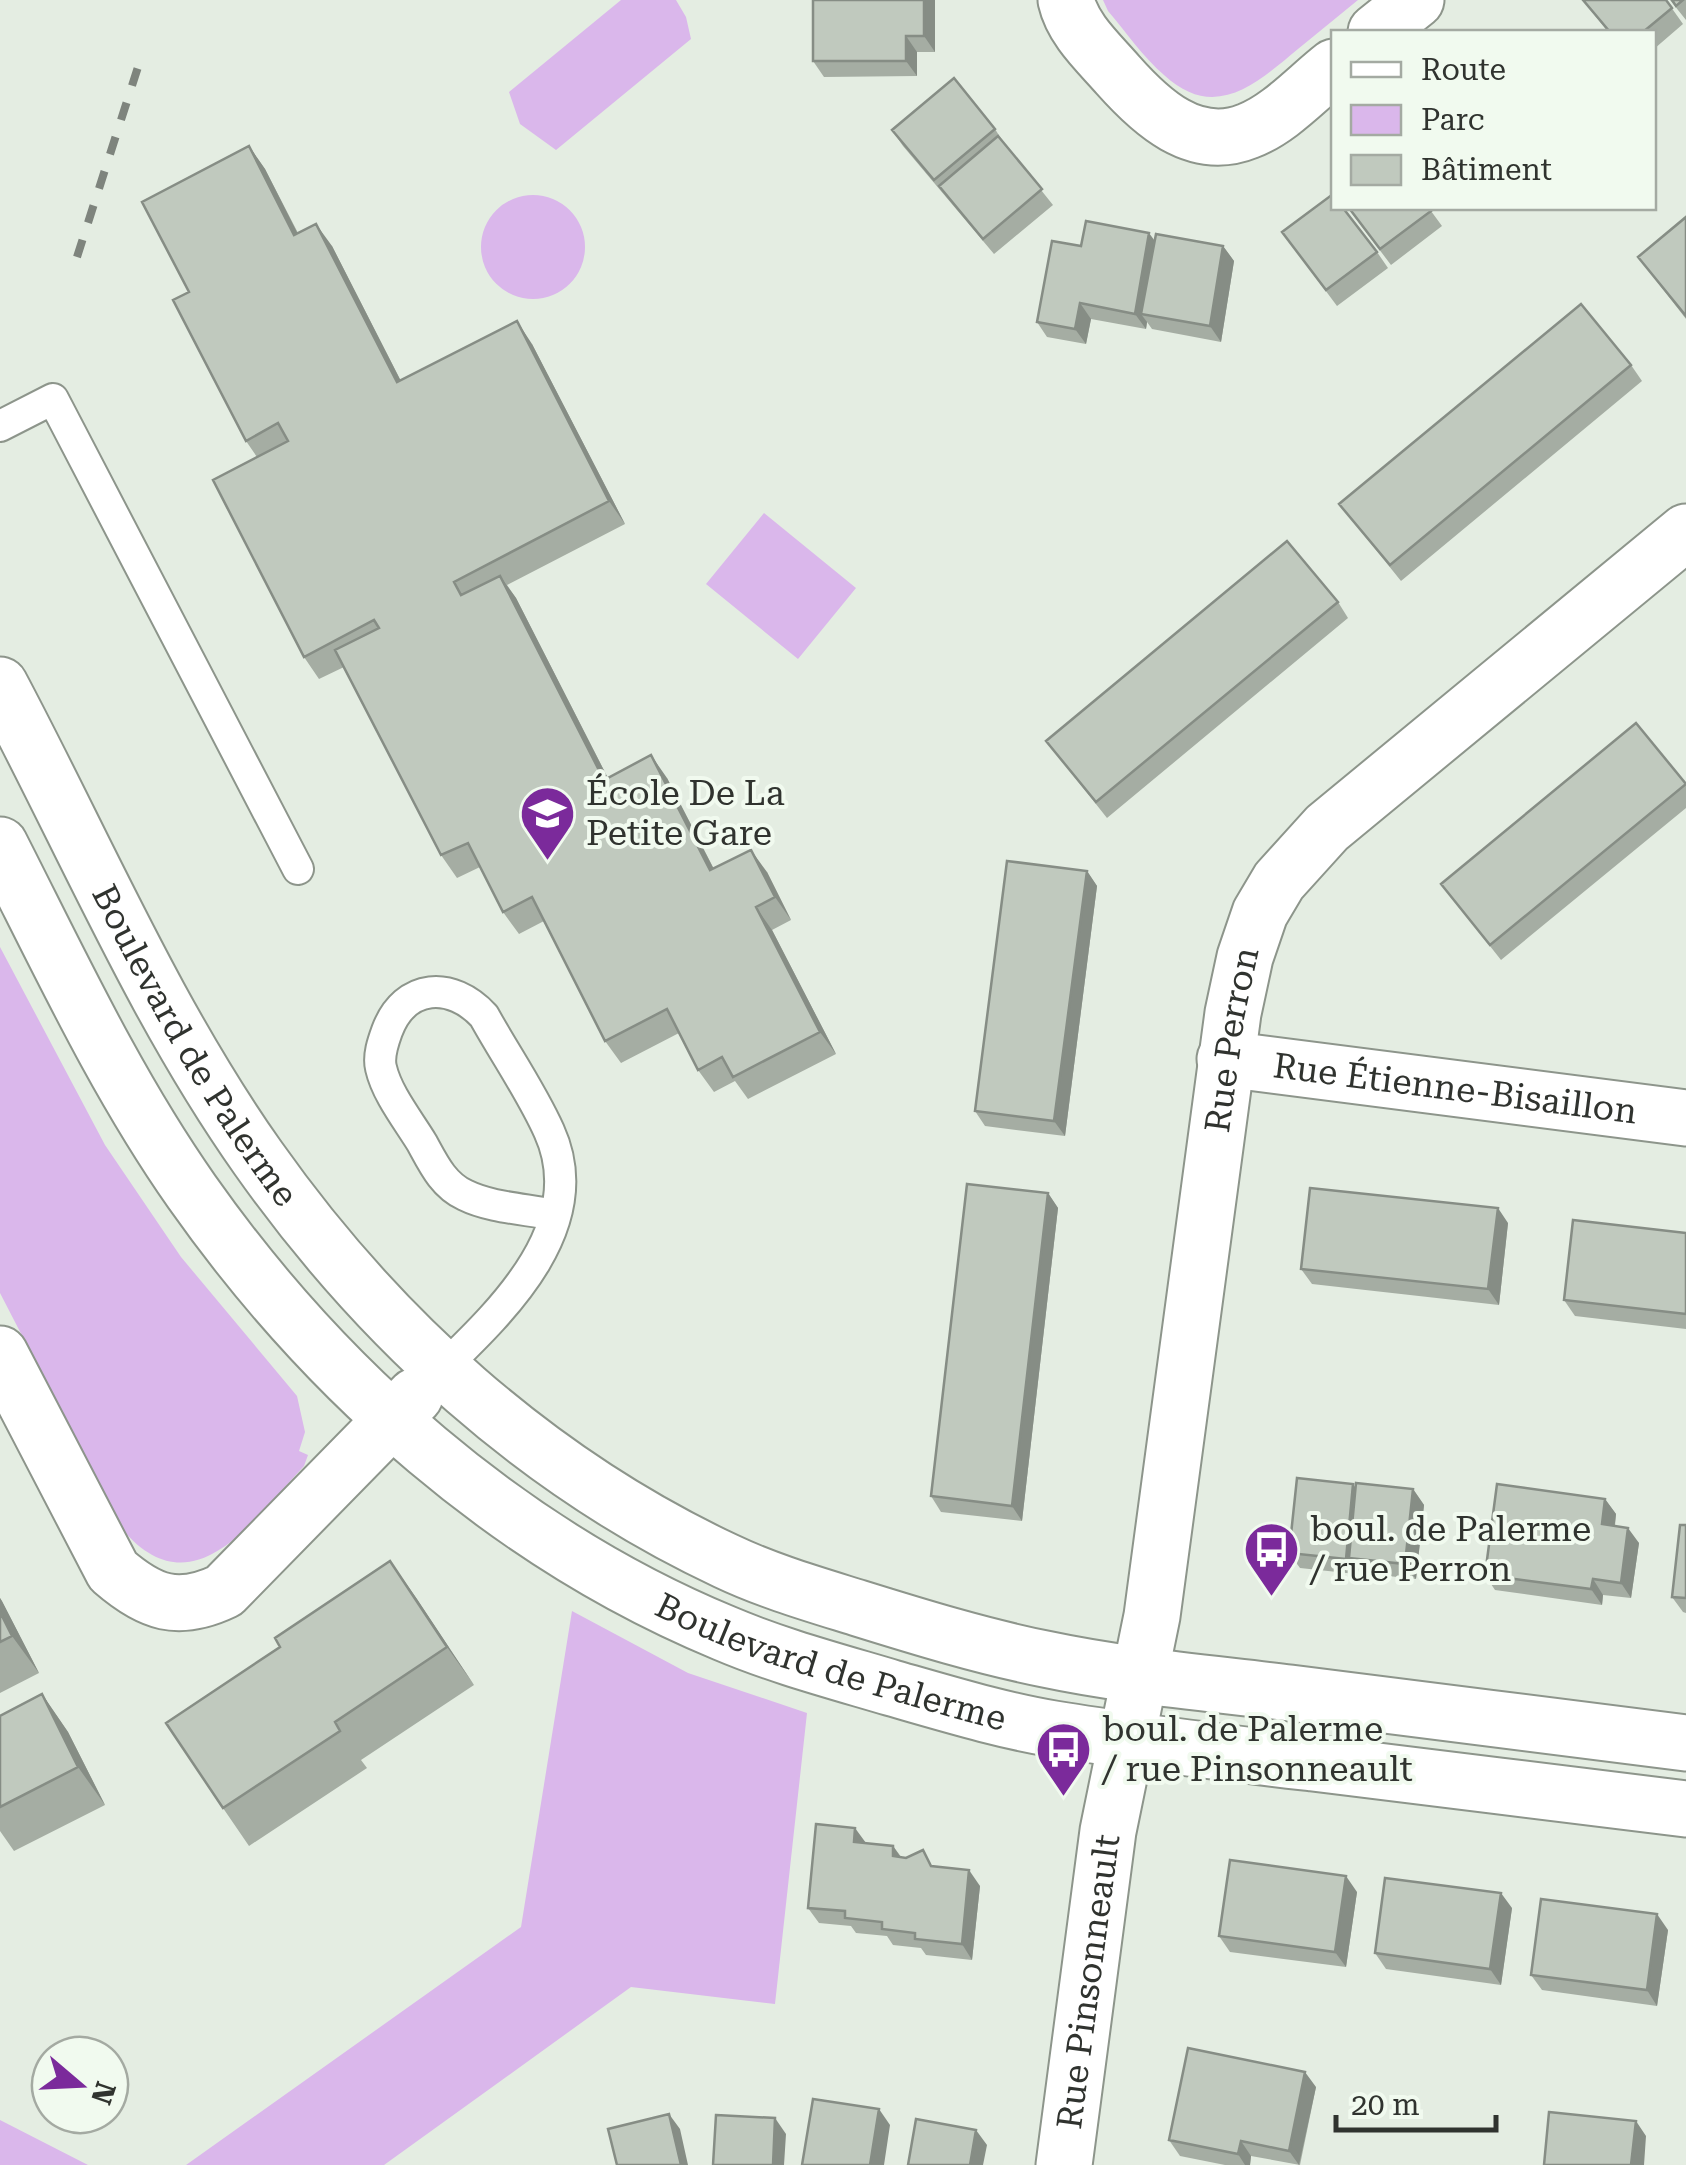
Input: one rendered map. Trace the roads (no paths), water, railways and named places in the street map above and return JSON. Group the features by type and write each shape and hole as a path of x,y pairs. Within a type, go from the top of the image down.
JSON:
{"street":[{"path":"1066,0 1079,31 1145,106 1168,123 1197,134 1225,136 1246,132 1266,122 1331,69"},
{"path":"1378,30 1416,0"},
{"name":"Rue Perron","path":"1127,1739 1154,1600 1225,1059 1245,957 1260,914 1279,881 1327,828 1686,532"},
{"name":"Boulevard de Palerme","path":"0,685 148,976 258,1159 332,1254 442,1369 522,1437 609,1498 756,1574 998,1648 1069,1664 1686,1743"},
{"name":"Boulevard de Palerme","path":"0,846 106,1051 189,1189 278,1302 390,1419 480,1491 582,1560 723,1633 833,1671 1049,1728 1686,1809"},
{"name":"Rue Étienne-Bisaillon","path":"1225,1059 1686,1118"},
{"path":"0,1354 112,1571 132,1588 174,1603 200,1602 224,1591 442,1369"},
{"name":"Rue Pinsonneault","path":"1064,2165 1108,1830 1127,1739"}],"lane":[{"path":"0,426 53,400 298,869"},
{"path":"442,1369 493,1318 528,1274 555,1215 559,1172 550,1134 484,1016 472,1002 454,993 434,990 403,1004 382,1044 381,1066 441,1176 466,1196 555,1215"}],"railway":[{"path":"77,257 138,67"}],"place":[{"name":"École De La Petite Gare","path":"547,862"},
{"name":"boul. de Palerme / rue Perron","path":"1271,1598"},
{"name":"boul. de Palerme / rue Pinsonneault","path":"1063,1798"}]}
